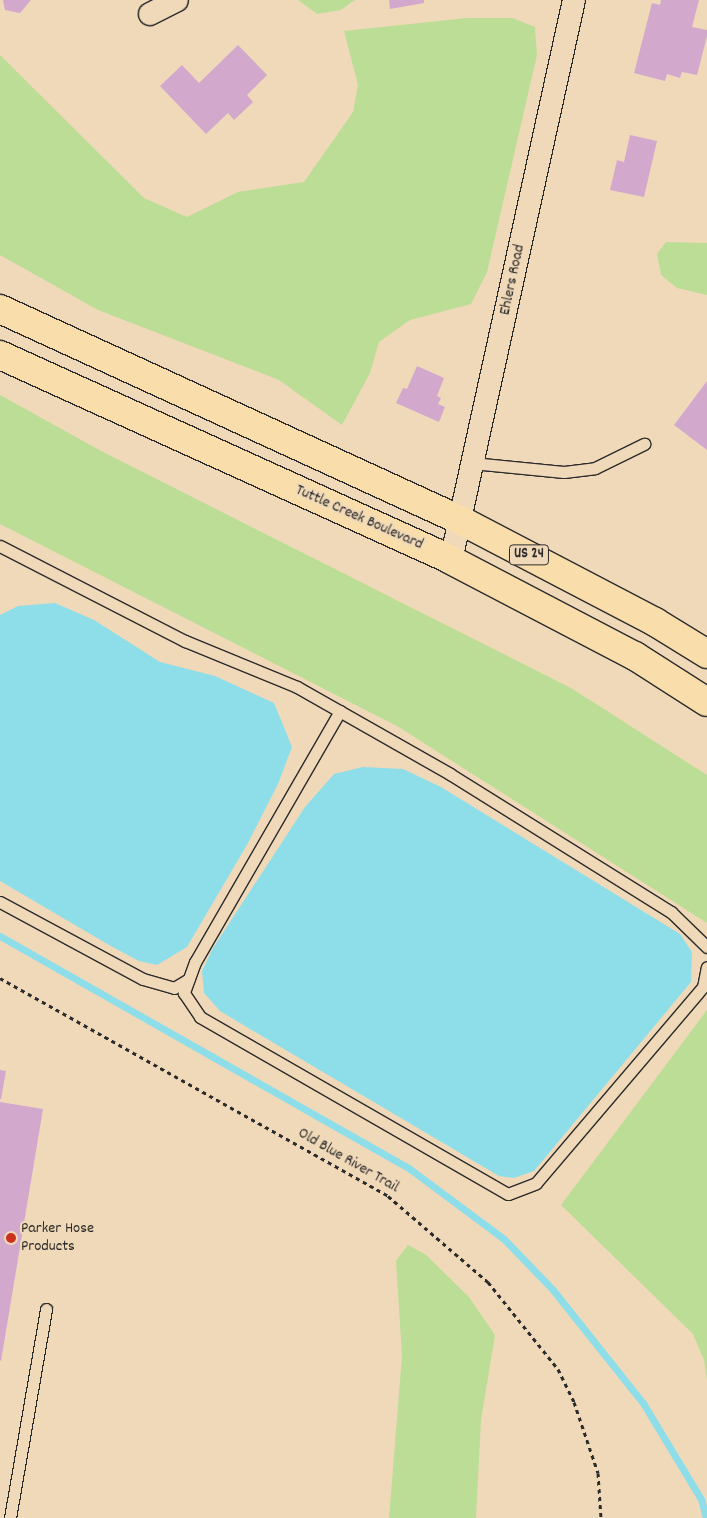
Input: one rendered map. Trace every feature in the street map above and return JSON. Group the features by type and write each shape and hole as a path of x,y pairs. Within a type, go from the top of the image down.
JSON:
{"highway":[{"name":"US 24","path":"0,309 460,520 655,622 707,654"},
{"name":"Tuttle Creek Boulevard","path":"0,355 451,560 635,656 707,702"}],"street":[{"path":"150,14 177,0"},
{"name":"Ehlers Road","path":"451,560 574,0"}],"lane":[{"path":"472,463 564,472 595,468 644,444"},
{"path":"0,546 185,641 297,687 340,711 450,774 671,912 707,947"},
{"path":"340,711 195,962 184,992 200,1016 508,1194 536,1183 704,987 707,966"},
{"path":"0,902 143,979 174,988 189,979"},
{"path":"10,1518 46,1310"}],"path":[{"name":"Old Blue River Trail","path":"0,978 388,1196 488,1282 558,1369 574,1402 598,1473 601,1518"}],"green space":[{"path":"298,0 355,0 341,10 317,14"},
{"path":"467,18 513,18 535,27 537,55 487,272 471,304 410,320 379,342 370,373 342,425 279,380 98,310 0,255 0,55 144,198 187,217 238,192 304,182 353,112 358,85 344,31"},
{"path":"666,242 707,243 707,295 677,288 661,275 657,254"},
{"path":"0,395 103,452 571,688 707,775 707,923 397,726 0,524"},
{"path":"707,1010 707,1380 704,1360 693,1334 561,1205"},
{"path":"408,1245 425,1254 469,1297 495,1335 481,1420 476,1518 389,1518 402,1356 396,1261"}],"water":[{"path":"55,603 94,620 160,662 215,676 274,703 292,747 278,784 248,843 187,947 157,965 139,961 109,945 0,881 0,615 18,606"},
{"path":"363,767 403,769 441,787 680,934 692,952 691,982 534,1171 514,1178 499,1176 220,1011 204,993 202,971 213,948 305,807 334,774"}],"building":[{"path":"3,0 31,0 20,13 5,10"},
{"path":"389,0 424,0 424,3 390,9"},
{"path":"661,0 699,0 692,27 707,30 707,36 697,75 682,72 680,78 667,74 665,81 634,73 652,3 660,5"},
{"path":"238,45 267,75 247,95 253,102 234,120 228,113 206,134 160,86 182,65 199,83"},
{"path":"630,135 657,141 644,197 610,190 617,160 624,162"},
{"path":"417,366 444,378 437,396 441,398 438,404 445,407 439,422 396,403 403,388 407,389"},
{"path":"707,381 707,450 674,425"},
{"path":"0,1070 6,1071 1,1099 0,1099"},
{"name":"Parker Hose Products","path":"0,1102 43,1109 1,1361 0,1360"}],"waterway":[{"path":"0,936 410,1169 504,1239 553,1290 643,1403 701,1499 706,1518"}],"place":[{"name":"Parker Hose Products","path":"11,1238"}]}
